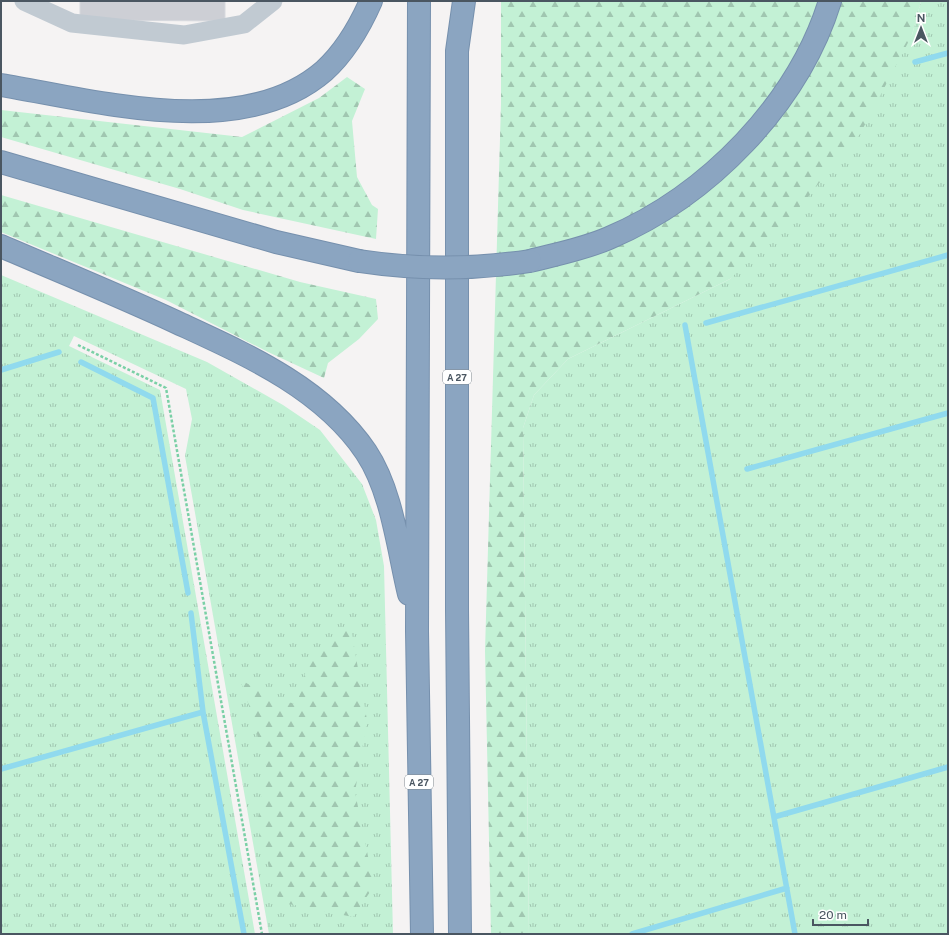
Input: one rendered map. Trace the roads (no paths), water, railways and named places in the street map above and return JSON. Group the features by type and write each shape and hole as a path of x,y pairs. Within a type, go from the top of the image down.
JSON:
{"highway":[{"path":"1,85 126,106 168,111 226,111 253,106 300,87 324,71 342,50 360,25 371,1"},
{"name":"A 27","path":"419,1 417,631 422,934"},
{"name":"A 27","path":"457,1 457,618 460,934"},
{"path":"457,51 464,1"},
{"path":"1,162 276,242 359,261 393,266 462,268 530,261 570,251 608,238 645,220 680,199 712,174 742,145 769,115 792,81 812,45 830,1"},
{"path":"1,246 151,310 254,360 312,396 335,415 366,453 378,475 387,499 417,631"}],"lane":[{"path":"24,1 72,23 184,35 244,24 273,1"}],"waterway":[{"path":"915,62 948,53"},
{"path":"706,323 948,255"},
{"path":"685,325 795,934"},
{"path":"1,370 59,352"},
{"path":"81,362 153,398 188,593"},
{"path":"747,469 948,413"},
{"path":"191,613 203,712"},
{"path":"1,769 203,712 244,934"},
{"path":"774,817 948,767"},
{"path":"632,934 787,888"}]}
